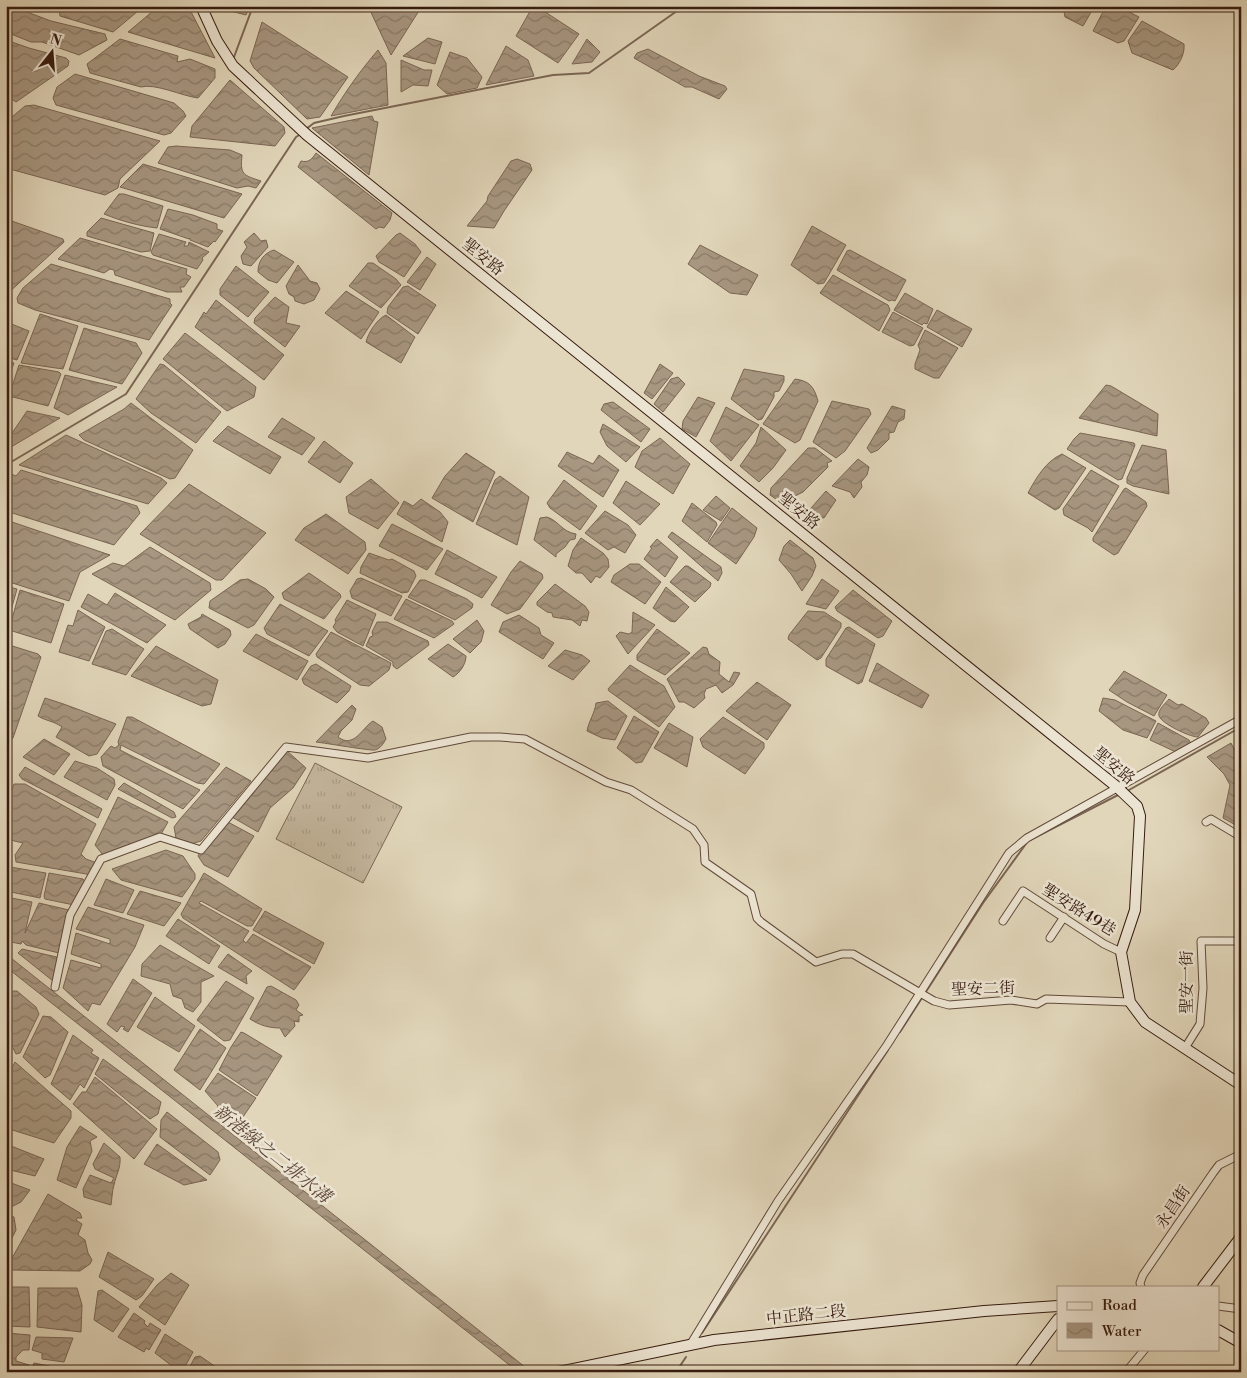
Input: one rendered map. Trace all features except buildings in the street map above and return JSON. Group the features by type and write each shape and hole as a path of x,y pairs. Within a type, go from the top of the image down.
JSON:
{"street":[{"name":"聖安路","path":"201,6 233,66 307,135 1117,787 1137,806 1140,816 1135,910 1121,952 1130,1002 1145,1022 1241,1085"},
{"path":"690,1344 778,1201 922,994 1008,853 1026,838 1241,719"},
{"name":"聖安二街","path":"55,987 70,915 101,859 160,837 201,850 286,748 368,758 471,737 500,737 525,739 606,782 631,790 693,829 704,845 705,862 751,894 757,918 761,922 816,962 842,954 853,954 934,1002 949,1005 1012,1000 1037,1004 1046,999 1130,1002"},
{"path":"1206,822 1210,819 1241,837"},
{"name":"聖安路49巷","path":"1003,921 1023,891 1121,952"},
{"path":"1050,938 1064,917"},
{"name":"聖安一街","path":"1185,1048 1200,1024 1203,988 1201,940 1241,941"},
{"name":"永昌街","path":"1142,1286 1140,1283 1143,1275 1213,1173 1220,1165 1241,1154"},
{"path":"1204,1286 1241,1237"},
{"name":"中正路二段","path":"559,1372 714,1340 984,1311 1057,1306"},
{"path":"1220,1306 1241,1309"},
{"path":"1018,1372 1057,1320"},
{"path":"1220,1331 1241,1343"},
{"path":"1126,1372 1144,1350"}],"green space":[{"path":"315,763 402,807 363,883 276,839"}],"water":[{"path":"6,6 11,6 51,21 105,34 107,40 79,55 42,42 31,42 6,32"},
{"path":"29,6 122,6 138,11 113,32 60,16 59,8 51,12"},
{"path":"159,6 188,6 215,58 128,32"},
{"path":"217,6 250,6 246,15"},
{"path":"368,6 422,6 391,55"},
{"path":"533,6 536,6 579,34 558,63 516,36"},
{"path":"1063,6 1094,7 1083,26 1065,17"},
{"path":"1106,6 1117,6 1139,17 1124,41 1118,43 1093,31"},
{"path":"1142,21 1184,44 1182,58 1173,70 1132,53 1128,41"},
{"path":"262,22 348,77 320,117 307,119 254,68 250,61"},
{"path":"428,38 442,42 435,64 403,56"},
{"path":"120,39 178,56 177,62 190,59 215,69 215,78 198,98 161,88 141,87 90,73 87,64"},
{"path":"587,39 600,52 592,62 572,64"},
{"path":"6,40 66,58 69,61 68,66 16,102 6,95"},
{"path":"506,46 528,60 534,76 486,85"},
{"path":"648,49 699,76 725,86 727,89 719,99 692,87 685,87 634,58 637,53"},
{"path":"378,50 386,63 388,105 331,116 353,82"},
{"path":"450,52 467,58 482,77 477,88 447,94 437,85"},
{"path":"401,60 424,70 432,70 428,86 413,85 401,92"},
{"path":"75,74 174,103 186,116 171,133 164,135 56,105 53,98 57,87"},
{"path":"230,80 284,127 285,133 275,146 190,137 192,126"},
{"path":"34,105 160,141 120,179 118,188 105,195 6,168 6,122 25,106"},
{"path":"372,116 374,121 378,122 369,175 312,128"},
{"path":"168,147 230,150 242,155 242,170 244,173 261,181 256,188 248,186 237,188 158,163"},
{"path":"316,153 392,213 390,220 384,228 379,227 376,229 298,167 301,161 310,160"},
{"path":"517,159 530,164 532,170 494,228 467,226 487,201 488,196 511,161"},
{"path":"143,164 242,194 224,218 120,187"},
{"path":"119,194 163,206 157,228 130,223 104,214"},
{"path":"168,209 193,215 217,224 217,229 223,231 215,242 208,247 190,240 190,238 160,229"},
{"path":"101,218 154,233 150,251 141,252 87,236 87,232"},
{"path":"6,219 63,239 64,242 6,295"},
{"path":"812,226 846,245 824,283 818,284 791,265"},
{"path":"254,233 261,241 266,240 268,247 251,266 243,264 241,256 247,247 244,242"},
{"path":"400,233 415,244 421,252 404,277 379,262 376,256"},
{"path":"159,234 186,242 184,246 188,246 189,242 209,252 202,258 203,260 197,269 153,255 151,252"},
{"path":"80,238 187,269 186,274 191,277 184,287 180,287 182,292 167,292 115,275 114,270 110,269 104,273 58,259"},
{"path":"700,245 758,275 747,295 730,293 688,264"},
{"path":"274,250 294,262 277,283 268,280 258,272 262,258"},
{"path":"850,250 906,280 895,301 889,301 837,270 847,251"},
{"path":"427,257 436,264 420,290 407,282"},
{"path":"368,263 373,263 396,279 401,285 381,308 349,286"},
{"path":"51,264 170,299 172,305 149,340 35,310 18,303 17,298 23,288"},
{"path":"298,265 310,281 317,283 320,289 314,300 304,304 295,301 294,297 289,294 286,286"},
{"path":"236,266 269,292 248,317 220,295 220,289"},
{"path":"833,275 888,305 890,310 879,331 820,293"},
{"path":"408,286 436,305 418,334 387,313 388,307 403,287"},
{"path":"346,291 379,312 361,339 325,313"},
{"path":"905,293 933,309 927,324 924,323 922,325 894,310"},
{"path":"275,297 289,307 286,323 300,326 285,347 254,323 255,318"},
{"path":"216,300 284,355 264,380 195,327 204,312 206,314"},
{"path":"937,310 972,329 962,347 927,327"},
{"path":"893,312 923,328 914,345 910,346 882,332"},
{"path":"40,314 78,326 63,369 21,363"},
{"path":"386,315 415,337 401,363 366,342 373,327"},
{"path":"9,323 29,331 17,360 6,357 6,329"},
{"path":"84,328 136,343 142,353 122,384 69,370"},
{"path":"925,330 958,348 939,378 934,378 915,369 920,350 918,345"},
{"path":"185,333 256,387 254,397 227,411 163,359"},
{"path":"6,361 14,363 6,385"},
{"path":"160,364 164,365 221,412 196,443 151,413 136,399"},
{"path":"660,364 673,373 652,399 644,393"},
{"path":"19,365 59,372 61,374 48,406 9,396"},
{"path":"744,369 784,376 784,381 779,391 774,392 774,397 762,419 758,420 731,399"},
{"path":"65,375 117,387 68,415 54,408"},
{"path":"678,377 685,384 663,412 654,404 671,379"},
{"path":"795,379 808,383 815,392 818,401 800,440 795,443 763,424"},
{"path":"1106,385 1111,386 1158,414 1157,436 1079,418"},
{"path":"698,397 715,403 696,437 682,429 683,421"},
{"path":"832,401 869,409 871,414 845,451 836,458 813,442"},
{"path":"613,402 650,429 641,442 601,410 604,404"},
{"path":"131,403 193,450 175,478 170,479 84,440 79,435"},
{"path":"892,406 905,410 904,419 898,422 894,432 889,433 889,439 878,450 871,453 867,448"},
{"path":"726,407 759,425 731,461 710,441"},
{"path":"27,411 60,418 6,450 6,442"},
{"path":"282,418 315,438 302,455 268,437"},
{"path":"603,424 640,447 626,462 607,446 600,432"},
{"path":"228,426 281,457 270,474 213,441"},
{"path":"761,427 786,450 773,468 759,482 740,466 756,443"},
{"path":"1080,433 1134,443 1135,445 1122,479 1118,480 1067,449"},
{"path":"66,435 161,478 167,483 148,504 19,465"},
{"path":"660,438 690,464 673,494 635,467 642,451"},
{"path":"324,441 353,463 340,483 308,462"},
{"path":"1142,445 1166,450 1169,494 1127,483 1127,478"},
{"path":"808,448 815,448 832,461 827,463 828,467 803,492 793,497 793,502 789,508 770,495 771,488"},
{"path":"567,452 593,464 599,455 619,470 603,497 558,466"},
{"path":"466,453 495,472 473,522 432,498 445,476"},
{"path":"1062,454 1086,468 1059,508 1055,510 1028,493 1046,465"},
{"path":"858,459 869,467 867,475 861,482 862,487 854,498 850,492 832,486"},
{"path":"21,470 137,506 140,513 114,545 6,511 6,472 16,476"},
{"path":"1091,470 1119,486 1092,532 1064,515 1063,509"},
{"path":"500,476 529,497 517,545 476,524 495,480"},
{"path":"371,479 399,503 378,529 349,513 346,497"},
{"path":"564,480 597,506 580,530 550,508 547,503"},
{"path":"626,481 660,504 640,525 613,503"},
{"path":"189,484 266,533 222,580 216,580 140,534"},
{"path":"1126,488 1146,502 1147,506 1118,553 1114,555 1093,541 1093,538"},
{"path":"826,491 836,500 824,518 804,516"},
{"path":"716,496 730,508 721,521 703,510"},
{"path":"421,499 440,512 448,522 442,542 397,514 404,501 413,506"},
{"path":"692,503 716,522 717,525 707,542 682,521"},
{"path":"732,508 757,528 754,537 736,564 708,543"},
{"path":"605,511 628,525 636,535 625,553 614,547 608,550 585,533"},
{"path":"326,514 365,542 366,550 348,574 295,540 304,528"},
{"path":"547,517 567,531 576,534 575,539 570,540 556,554 556,557 534,540 540,518"},
{"path":"6,520 110,555 80,572 69,601 6,581"},
{"path":"392,524 443,549 427,570 379,546"},
{"path":"672,532 721,567 722,573 718,581 668,537"},
{"path":"581,538 603,553 608,559 609,567 600,578 596,576 591,583 582,573 576,573 568,566 573,550"},
{"path":"657,539 678,557 665,577 644,559 652,548 650,547"},
{"path":"790,540 813,558 816,566 802,591 779,560 784,546"},
{"path":"150,547 210,583 211,590 175,620 92,574 113,563 124,566"},
{"path":"447,550 497,577 482,598 435,574"},
{"path":"369,553 389,560 392,559 414,571 416,576 408,592 402,593 360,573 361,567"},
{"path":"520,561 542,574 543,578 520,609 507,614 491,605"},
{"path":"630,564 639,564 661,582 645,604 611,582 614,575"},
{"path":"685,566 688,566 711,583 710,587 695,602 670,582"},
{"path":"309,573 340,594 341,597 324,619 284,599 282,593"},
{"path":"361,578 402,596 391,616 352,598 350,591 357,579"},
{"path":"248,579 266,589 274,597 254,625 248,628 209,608 210,601 240,580"},
{"path":"822,579 839,591 826,609 806,604"},
{"path":"420,580 425,580 467,599 473,604 472,608 455,620 408,597"},
{"path":"555,584 585,606 589,612 587,621 582,620 580,626 572,620 553,617 552,613 537,605 537,602"},
{"path":"6,586 17,589 6,628"},
{"path":"666,587 689,607 675,622 670,621 653,608"},
{"path":"20,590 64,604 51,643 9,630"},
{"path":"853,590 892,621 883,636 878,638 837,611 835,607"},
{"path":"115,593 166,625 147,643 81,607 88,594 107,605"},
{"path":"406,599 452,621 454,624 434,638 394,619"},
{"path":"347,600 376,614 363,646 337,632 333,627"},
{"path":"280,604 328,631 309,656 267,634 264,628"},
{"path":"78,610 105,627 89,661 59,652 68,625 73,626"},
{"path":"808,611 824,612 841,623 841,627 821,658 817,660 788,639 789,635"},
{"path":"633,612 655,625 628,654 616,636 620,632 629,634 632,632"},
{"path":"202,614 230,630 231,635 225,644 218,648 190,629 188,624 201,617"},
{"path":"519,615 539,628 541,635 554,643 543,659 499,632 503,622"},
{"path":"477,620 484,631 481,642 470,653 453,639"},
{"path":"377,622 387,622 428,641 429,645 397,669 393,666 393,662 366,646 370,637 373,636 372,632"},
{"path":"849,627 875,644 862,682 858,684 826,666 826,659 846,628"},
{"path":"112,629 144,649 126,675 92,664 106,631"},
{"path":"657,629 690,653 665,675 637,660 637,655"},
{"path":"331,632 391,663 389,670 369,686 360,685 317,657 316,654"},
{"path":"256,634 308,661 297,680 243,651"},
{"path":"6,644 38,654 41,657 13,738 6,744"},
{"path":"448,644 466,656 462,668 453,677 428,659"},
{"path":"156,646 218,680 211,704 202,706 131,676"},
{"path":"703,647 707,648 709,654 720,662 719,674 729,682 734,672 740,673 733,685 722,693 716,685 706,689 705,698 694,708 684,702 679,702 667,679"},
{"path":"565,650 582,655 590,661 573,680 548,666"},
{"path":"877,663 929,695 922,708 869,681"},
{"path":"316,664 351,686 349,691 337,703 304,684 302,679 311,666"},
{"path":"630,665 664,686 675,707 659,727 608,689"},
{"path":"1124,671 1167,695 1154,716 1109,690"},
{"path":"757,682 791,705 767,740 726,711"},
{"path":"45,698 116,724 97,754 89,756 56,737 62,727 38,716"},
{"path":"1103,698 1115,700 1156,721 1147,738 1123,730 1099,711"},
{"path":"1169,699 1206,718 1209,723 1198,737 1177,730 1161,719 1159,711"},
{"path":"608,701 627,716 615,740 602,738 587,731 596,703"},
{"path":"352,705 356,709 352,720 338,737 349,741 373,721 382,727 386,739 382,746 372,750 316,742"},
{"path":"634,716 659,732 642,762 636,763 617,748"},
{"path":"127,717 132,717 220,764 204,784 197,783 121,745 120,750 200,790 183,809 103,766 101,757 111,746 115,748 119,745 118,742"},
{"path":"723,717 764,743 764,748 745,774 703,747 700,739"},
{"path":"669,723 693,737 687,767 654,748"},
{"path":"1158,723 1189,740 1191,744 1176,752 1150,740"},
{"path":"44,739 70,754 54,775 23,757"},
{"path":"1231,743 1241,762 1241,828 1223,818 1230,785 1224,774 1207,757"},
{"path":"286,750 306,768 293,788 270,808 258,832 232,817"},
{"path":"75,761 97,768 114,779 115,785 107,800 64,777"},
{"path":"25,767 102,809 98,818 22,779 19,775"},
{"path":"226,767 251,781 201,841 191,844 176,838 174,827"},
{"path":"124,783 174,812 176,817 172,818 118,789"},
{"path":"14,784 25,784 96,824 81,854 86,859 97,863 92,875 16,862 15,855 23,843 6,839 6,814"},
{"path":"118,797 168,822 160,836 103,855 95,845"},
{"path":"226,821 254,836 228,877 204,865 198,856"},
{"path":"166,850 183,856 195,874 195,879 182,897 121,880 112,869"},
{"path":"10,867 46,873 40,898 6,891 6,873"},
{"path":"49,873 83,879 87,885 74,905 45,899"},
{"path":"204,873 262,909 252,926 247,926 201,901 199,903 249,931 243,940 246,943 253,934 311,967 294,990 183,918 181,914"},
{"path":"106,879 134,890 123,913 94,905"},
{"path":"140,891 181,903 164,926 127,914"},
{"path":"6,897 32,902 25,933 39,903 69,910 59,953 26,945 22,941 21,944 6,941"},
{"path":"88,907 144,925 135,947 100,1005 92,1003 88,1011 63,988 71,960 101,968 101,964 71,954 76,933 110,944 110,939 76,929"},
{"path":"265,911 324,943 314,964 253,930"},
{"path":"178,919 220,946 209,964 166,936"},
{"path":"160,945 214,976 201,982 201,1002 193,1012 185,1008 182,999 173,996 170,984 141,976 142,964"},
{"path":"22,949 61,958 53,981 18,953"},
{"path":"6,954 530,1371 517,1371 6,967"},
{"path":"228,954 252,971 246,976 247,984 218,967"},
{"path":"133,979 152,993 128,1032 123,1029 125,1027 121,1026 117,1032 107,1024"},
{"path":"226,981 254,998 230,1040 224,1041 197,1020"},
{"path":"271,986 296,1000 299,1005 296,1010 303,1015 299,1016 299,1022 294,1021 295,1026 285,1037 280,1028 264,1026 250,1019 267,987"},
{"path":"13,991 17,991 36,1007 39,1014 20,1053 16,1054 13,1048 6,1044 6,1002"},
{"path":"155,997 195,1026 179,1052 137,1027"},
{"path":"43,1016 51,1017 68,1032 50,1075 45,1078 23,1057"},
{"path":"200,1029 226,1048 200,1090 174,1070"},
{"path":"241,1032 282,1056 257,1096 219,1070"},
{"path":"73,1035 93,1050 91,1053 99,1058 84,1088 80,1084 70,1100 51,1084"},
{"path":"103,1059 161,1102 158,1114 150,1119 95,1074"},
{"path":"15,1062 71,1111 71,1118 54,1143 6,1128 6,1079"},
{"path":"218,1073 256,1098 236,1127 216,1111 218,1106 205,1091"},
{"path":"95,1077 157,1129 134,1159 73,1104 82,1092 86,1092"},
{"path":"167,1112 218,1152 220,1160 210,1175 160,1137 161,1120"},
{"path":"80,1126 97,1137 90,1141 92,1151 76,1188 57,1180 67,1147"},
{"path":"104,1143 120,1157 111,1205 84,1197 83,1189 90,1175 111,1183 114,1178 95,1169 93,1164"},
{"path":"6,1144 44,1159 35,1176 6,1169"},
{"path":"157,1144 207,1180 184,1185 144,1164"},
{"path":"6,1181 30,1190 21,1202 11,1207 6,1205"},
{"path":"48,1194 80,1213 82,1218 77,1218 76,1220 82,1224 78,1235 85,1240 92,1260 90,1264 80,1271 10,1270 7,1267"},
{"path":"6,1214 14,1217 16,1230 6,1250"},
{"path":"108,1252 154,1279 142,1296 136,1300 99,1277"},
{"path":"171,1273 189,1285 165,1325 139,1307 157,1285"},
{"path":"6,1287 29,1287 30,1327 6,1326"},
{"path":"38,1288 77,1288 82,1305 81,1332 37,1327"},
{"path":"102,1290 129,1309 113,1332 94,1320 98,1291"},
{"path":"134,1313 145,1321 144,1323 148,1327 150,1323 161,1330 149,1350 146,1348 144,1352 118,1337"},
{"path":"6,1333 30,1335 29,1350 23,1350 16,1357 16,1361 29,1365 26,1372 6,1372"},
{"path":"165,1334 193,1352 182,1372 155,1353"},
{"path":"36,1337 73,1338 64,1362 42,1359 42,1353 32,1350"},
{"path":"200,1356 223,1372 187,1372 195,1357"},
{"path":"34,1363 54,1367 59,1372 31,1372"}],"waterway":[{"path":"234,57 253,6"},
{"path":"306,129 314,123 344,116 553,75 589,73 684,6"},
{"path":"6,465 126,394 296,137 301,134"},
{"path":"1129,790 1241,727"},
{"path":"900,1032 983,903 1028,841 1118,795"},
{"path":"702,1333 888,1050"},
{"path":"676,1372 686,1357"}],"water label":[{"name":"新港線之二排水溝","path":"272,1154"}]}
